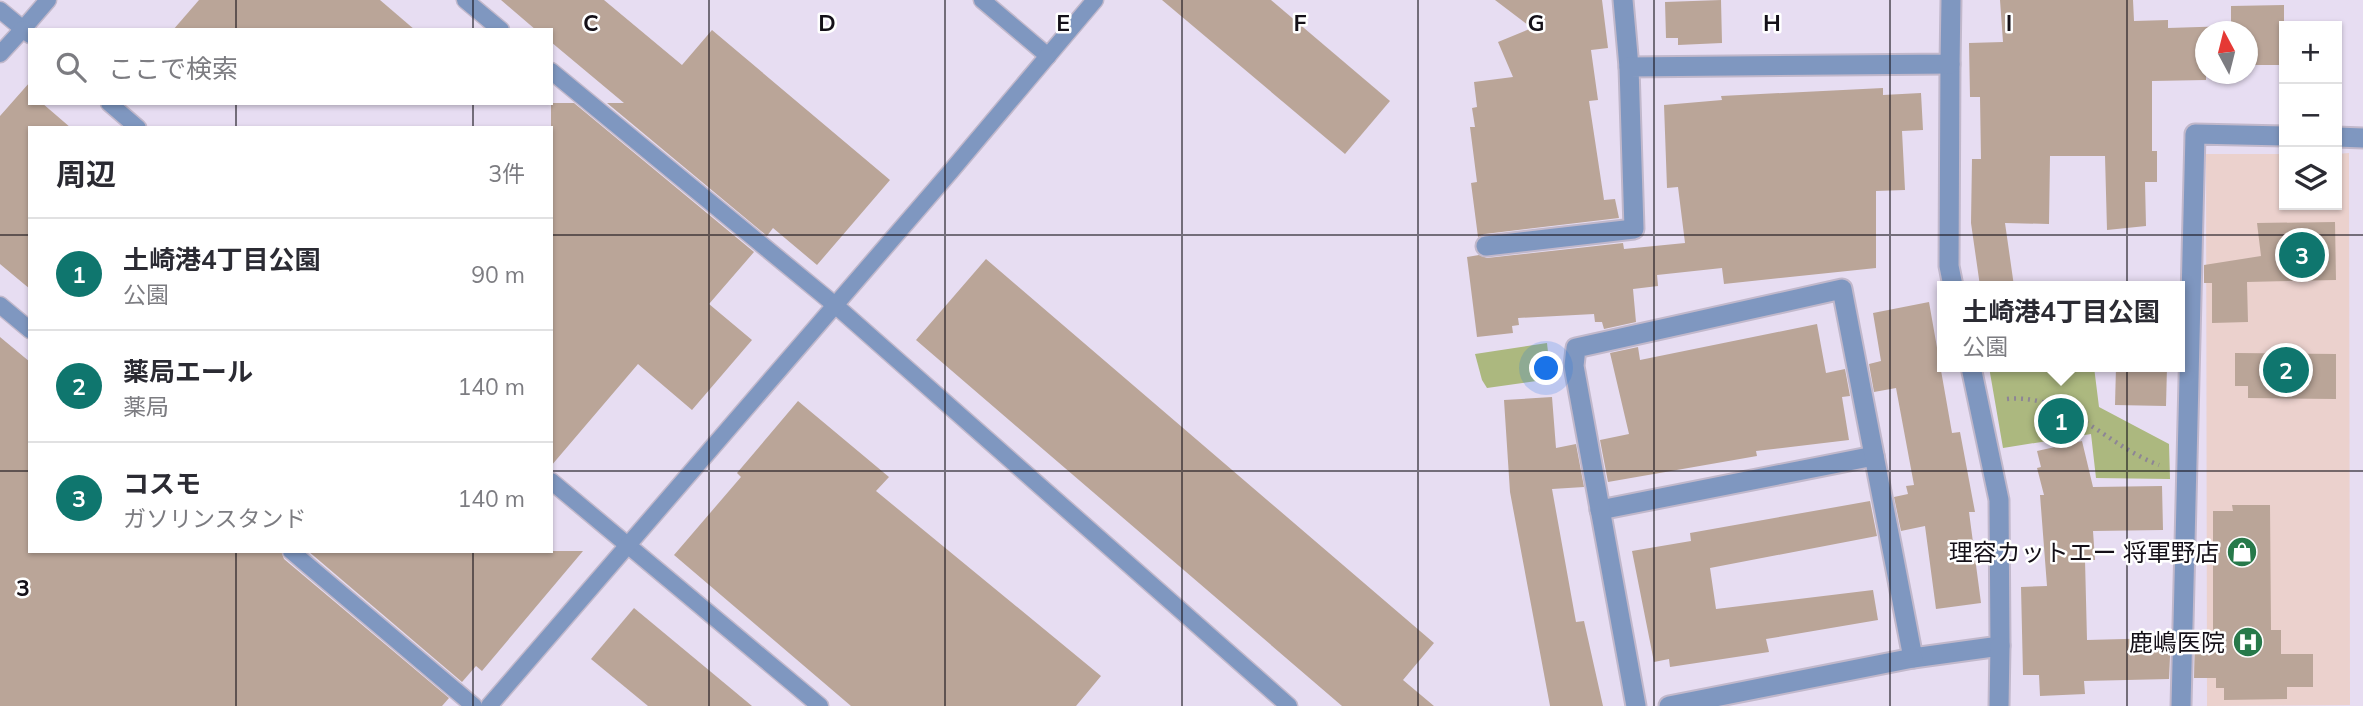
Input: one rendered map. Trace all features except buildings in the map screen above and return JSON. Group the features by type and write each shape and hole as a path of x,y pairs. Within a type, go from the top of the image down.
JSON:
{"street":[{"path":"1486,246 1634,229 1629,67 1623,0"},
{"path":"1951,0 1949,266 1953,281"},
{"path":"1629,67 1950,64"},
{"path":"2181,706 2195,134 2279,136"},
{"path":"2342,137 2363,138"},
{"path":"1636,706 1574,366 1576,348 1842,289 1913,658"},
{"path":"1972,372 2000,500 1999,706"},
{"path":"1600,510 1874,456"},
{"path":"1669,706 1913,658 2000,646"}],"lane":[{"path":"29,28 48,0"},
{"path":"465,0 499,28"},
{"path":"982,0 1048,56"},
{"path":"489,706 1095,0"},
{"path":"0,10 26,32 0,54"},
{"path":"553,73 835,305 1289,706"},
{"path":"111,105 136,126"},
{"path":"0,305 28,328"},
{"path":"553,483 820,706"},
{"path":"293,553 474,706"}],"path":[{"path":"1978,401 2022,397 2052,403 2156,465 2187,469"}],"shaded area":[{"path":"2349,153 2350,705 2207,706 2206,154 2279,154 2279,210 2342,210 2342,154"}],"green space":[{"path":"1547,343 1551,379 1487,388 1475,354"},
{"path":"1990,372 2095,372 2099,407 2169,444 2170,479 2096,478 2091,434 2003,448"}],"place":[{"name":"コスモ","path":"2302,255"},
{"name":"薬局エール","path":"2286,370"},
{"name":"土崎港4丁目公園","path":"2061,421"},
{"name":"理容カットエー 将軍野店","path":"2242,552"},
{"name":"鹿嶋医院","path":"2248,642"}]}
